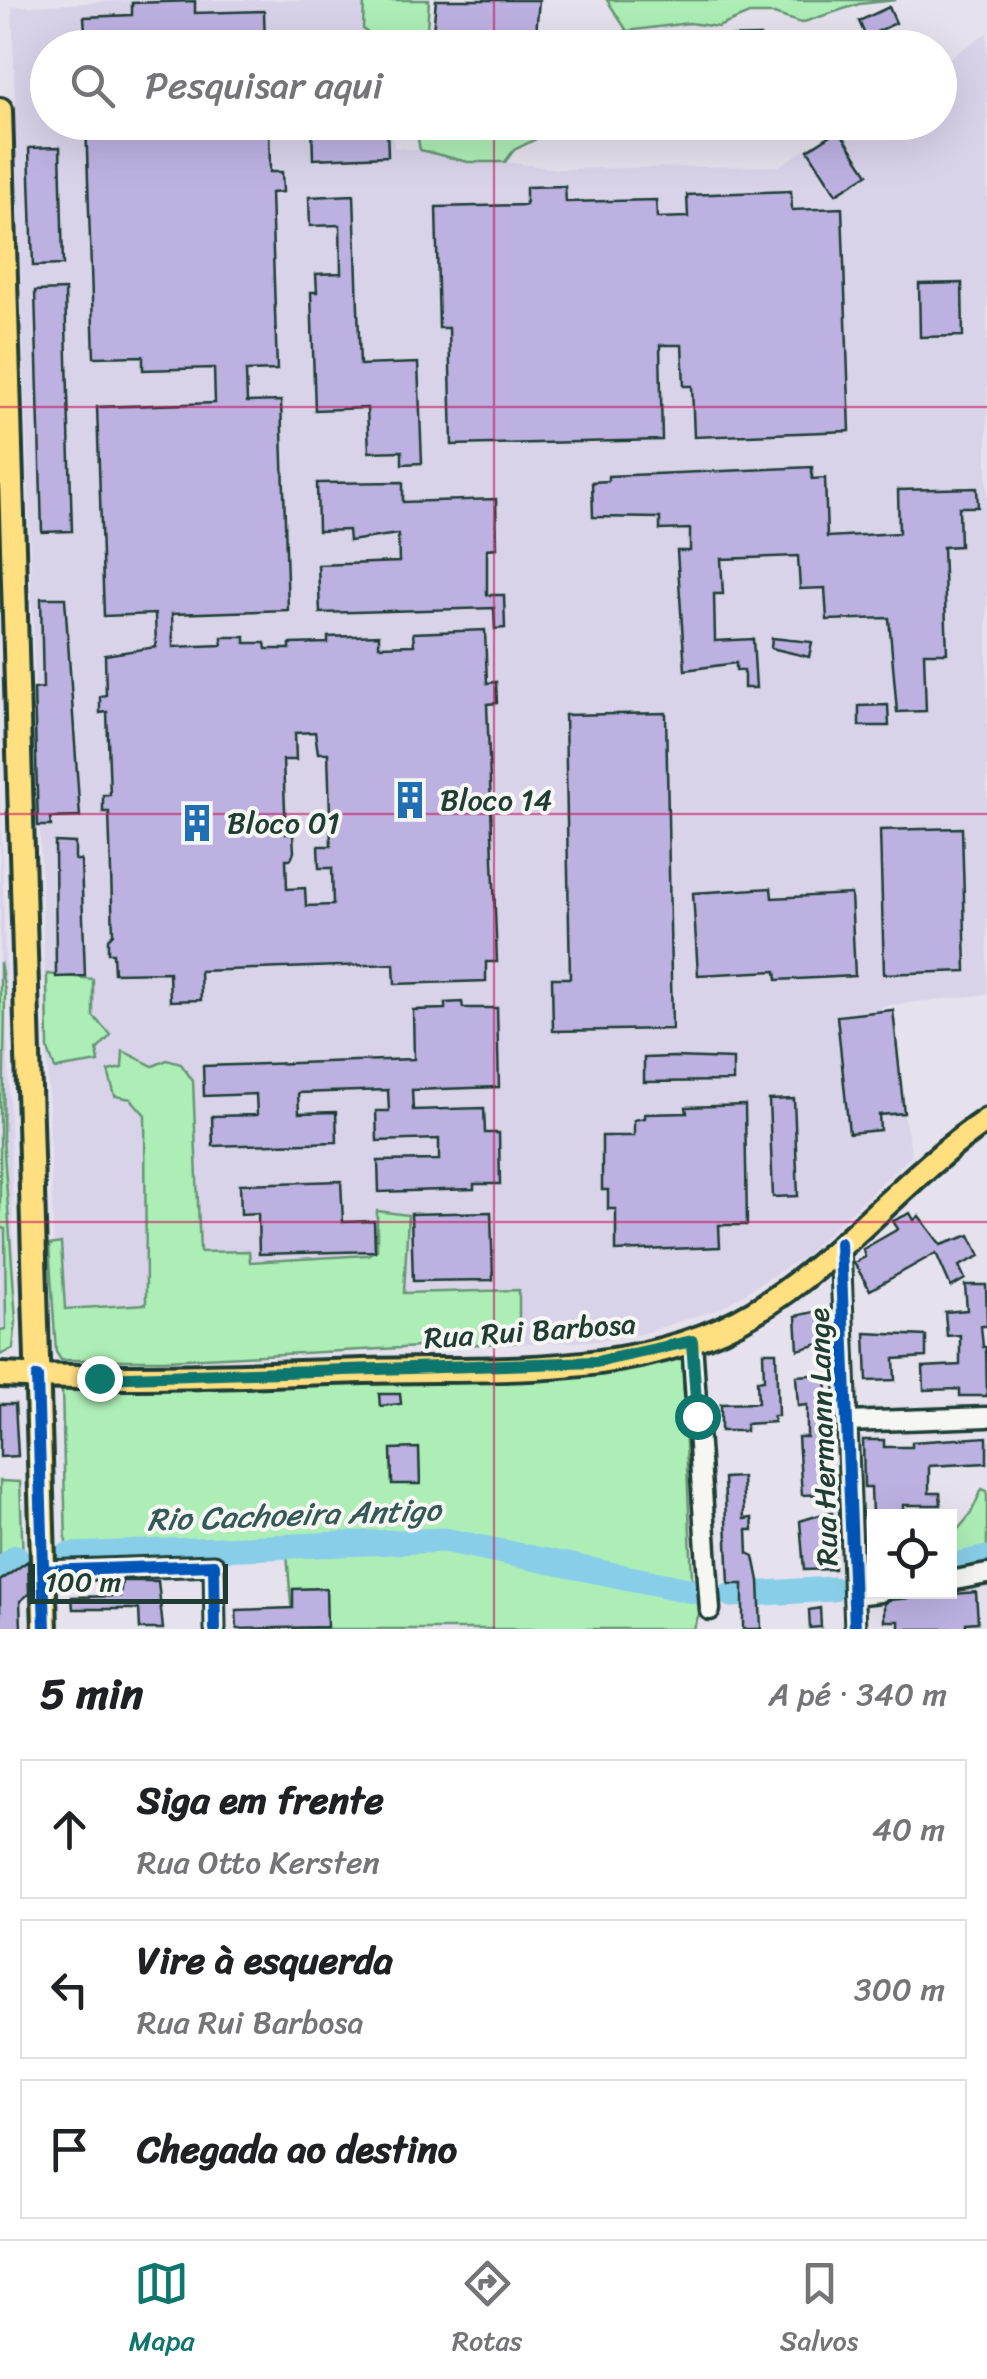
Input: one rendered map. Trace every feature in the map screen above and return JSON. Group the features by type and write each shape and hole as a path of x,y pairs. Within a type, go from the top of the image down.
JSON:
{"main road":[{"path":"0,110 45,1629"},
{"name":"Rua Rui Barbosa","path":"0,1375 172,1378 545,1365 620,1359 692,1341 754,1312 987,1120"}],"street":[{"name":"Rua Hermann Lange","path":"840,1244 855,1629"},
{"path":"692,1341 710,1610"},
{"path":"847,1422 987,1416"},
{"path":"43,1571 214,1565 216,1629"},
{"path":"957,1580 987,1574"},
{"path":"854,1595 867,1594"}],"shaded area":[{"path":"135,0 390,0 391,30 30,30 30,140 394,140 394,147 558,169 779,166 820,140 957,140 957,53 987,33 987,994 881,1006 912,1155 803,1257 721,1308 641,1334 596,1341 105,1360 57,1348 12,7"},
{"path":"0,788 16,1321 13,1349 0,1355"}],"green space":[{"path":"364,0 429,0 428,30 363,29"},
{"path":"607,0 896,0 859,4 801,23 774,14 749,14 718,27 689,23 626,30"},
{"path":"418,140 534,140 514,150 505,162 468,162 420,150"},
{"path":"0,962 5,992 3,1138 16,1321 13,1349 0,1355 0,1330 6,1329 5,1229 0,1227"},
{"path":"47,974 93,979 93,1016 111,1035 97,1050 99,1062 55,1069 48,1049"},
{"path":"123,1051 153,1066 167,1060 181,1064 193,1081 200,1252 249,1251 250,1262 367,1255 377,1250 377,1211 408,1215 404,1293 519,1290 519,1342 165,1360 61,1360 56,1352 49,1245 61,1243 65,1309 146,1304 145,1115 131,1099 115,1096 108,1071 122,1068"},
{"path":"682,1355 693,1600 703,1602 694,1629 293,1629 286,1540 66,1545 62,1389 609,1371"},
{"path":"0,1481 20,1482 23,1560 0,1580"},
{"path":"982,1489 987,1491 987,1569 957,1575 957,1531 970,1515"}],"building":[{"path":"436,0 539,0 536,30 433,30"},
{"path":"195,1 195,13 264,11 265,30 85,30 84,17 132,15 132,3"},
{"path":"889,7 896,23 881,30 863,30 859,21"},
{"path":"87,140 269,140 270,172 282,172 283,192 271,193 277,370 246,371 247,402 281,401 288,610 172,614 173,647 222,645 222,637 245,637 245,643 265,643 266,649 290,649 290,644 328,643 328,637 379,635 379,646 414,645 413,633 485,630 487,683 496,682 497,703 487,704 497,962 486,962 486,981 395,984 394,964 200,971 201,1000 170,1001 169,972 114,973 113,953 108,953 108,939 113,934 109,812 103,812 103,795 110,795 107,712 100,713 100,696 106,695 105,655 156,647 155,614 104,616 97,407 215,403 214,368 143,370 143,356 94,357","holes":["315,732 318,753 328,753 331,846 318,846 319,868 332,868 333,905 306,906 305,888 287,889 286,859 291,859 294,852 293,834 286,834 283,760 296,760 295,733"]},
{"path":"312,140 387,140 388,156 313,159"},
{"path":"824,140 846,140 868,174 836,194 808,150"},
{"path":"60,147 63,265 33,266 29,148"},
{"path":"565,186 566,202 656,200 657,218 688,217 687,195 791,191 792,210 842,208 850,431 694,437 692,386 684,386 682,345 660,345 662,440 452,445 449,328 439,328 436,207 526,205 526,187"},
{"path":"354,195 360,365 418,363 422,463 402,464 402,451 369,452 367,408 315,410 311,292 317,292 316,274 341,273 340,225 310,226 309,197"},
{"path":"962,283 963,336 920,337 919,284"},
{"path":"65,290 72,531 42,532 35,291"},
{"path":"812,467 812,479 825,478 827,537 899,533 898,490 977,488 978,507 959,507 960,546 943,547 947,653 924,653 926,711 897,712 889,618 827,620 825,588 800,589 798,556 721,559 723,594 714,594 715,641 753,639 756,688 744,688 744,670 736,670 736,663 685,670 677,551 690,551 690,529 660,530 660,518 593,517 592,482 608,481 608,476"},
{"path":"403,482 403,502 496,499 497,548 487,549 487,595 504,595 505,628 495,629 494,608 320,613 318,565 399,562 398,534 349,541 348,530 318,531 317,483"},
{"path":"41,598 65,598 80,817 50,818 51,826 38,826 34,689 43,688"},
{"path":"772,638 812,642 809,657 771,648"},
{"path":"888,705 889,726 859,726 859,706"},
{"path":"666,713 672,1029 553,1031 552,978 570,978 565,715"},
{"path":"962,828 966,971 884,974 880,830"},
{"path":"55,842 75,843 75,860 81,860 85,976 56,977"},
{"path":"771,888 772,898 851,894 855,976 777,980 776,971 698,975 693,893"},
{"path":"462,1002 463,1008 497,1008 499,1087 412,1090 413,1110 484,1108 485,1133 499,1133 500,1184 474,1184 474,1189 379,1192 378,1161 439,1160 439,1139 377,1141 376,1111 389,1111 388,1090 298,1093 299,1113 336,1112 337,1142 213,1146 212,1116 257,1115 256,1094 204,1096 203,1066 414,1059 413,1010 445,1009 445,1003"},
{"path":"893,1010 904,1113 879,1115 880,1130 849,1133 837,1016"},
{"path":"644,1058 733,1059 733,1081 644,1082"},
{"path":"794,1099 798,1196 773,1197 769,1100"},
{"path":"745,1105 747,1225 719,1225 720,1247 616,1251 616,1209 608,1209 608,1190 602,1190 602,1136 634,1136 634,1120 645,1118 645,1114 687,1113 686,1107"},
{"path":"341,1181 343,1222 374,1221 375,1251 259,1254 258,1213 241,1214 240,1184"},
{"path":"491,1212 493,1280 413,1281 411,1214"},
{"path":"910,1213 914,1220 919,1216 941,1245 970,1235 980,1256 959,1266 965,1279 951,1287 936,1253 870,1290 854,1263 865,1257 863,1249 898,1229 893,1221"},
{"path":"965,1285 986,1285 987,1326 981,1326 986,1347 987,1396 960,1396 960,1389 924,1390 923,1367 960,1365 960,1335 947,1336 945,1312 967,1310"},
{"path":"822,1310 823,1343 798,1350 796,1316"},
{"path":"865,1333 926,1336 926,1357 894,1359 895,1380 867,1381"},
{"path":"763,1352 776,1352 778,1416 773,1416 774,1422 746,1424 746,1431 721,1431 721,1404 758,1403 757,1381 764,1380"},
{"path":"826,1374 829,1433 823,1433 824,1469 831,1469 831,1494 802,1495 798,1437 807,1437 807,1405 798,1406 796,1376"},
{"path":"379,1394 400,1394 401,1404 380,1406"},
{"path":"0,1404 15,1404 18,1456 0,1457"},
{"path":"987,1437 987,1463 929,1466 929,1493 940,1493 941,1505 872,1509 871,1487 864,1487 863,1440 884,1440 884,1447 912,1447 912,1442"},
{"path":"419,1448 420,1484 392,1484 391,1449"},
{"path":"742,1477 744,1519 752,1518 753,1530 747,1530 748,1553 754,1556 759,1581 761,1629 743,1629 743,1584 729,1584 724,1478"},
{"path":"832,1513 834,1569 804,1570 800,1521"},
{"path":"28,1561 29,1594 20,1601 21,1629 0,1629 0,1581"},
{"path":"122,1581 158,1581 163,1629 140,1629 139,1609 73,1609 72,1597 120,1596"},
{"path":"326,1588 327,1627 237,1629 236,1610 293,1608 293,1589"},
{"path":"976,1592 978,1622 966,1623 966,1629 899,1629 899,1621 884,1621 884,1604 889,1600 957,1599 957,1594"},
{"path":"820,1608 821,1627 810,1628 809,1610"}],"waterway":[{"name":"Rio Cachoeira Antigo","path":"68,1555 444,1540 698,1592"},
{"name":"Rio Cachoeira Antigo","path":"0,1571 16,1557"},
{"name":"Rio Cachoeira Antigo","path":"957,1564 987,1558"},
{"name":"Rio Cachoeira Antigo","path":"731,1595 833,1589"}],"cycle path":[{"path":"840,1243 855,1629"},
{"path":"37,1377 45,1629"},
{"path":"43,1571 214,1565 215,1629"}],"place":[{"name":"Bloco 14","path":"410,800"},
{"name":"Bloco 01","path":"197,823"}],"route":[{"path":"99,1378 596,1362 658,1352 692,1341 697,1416"}]}
